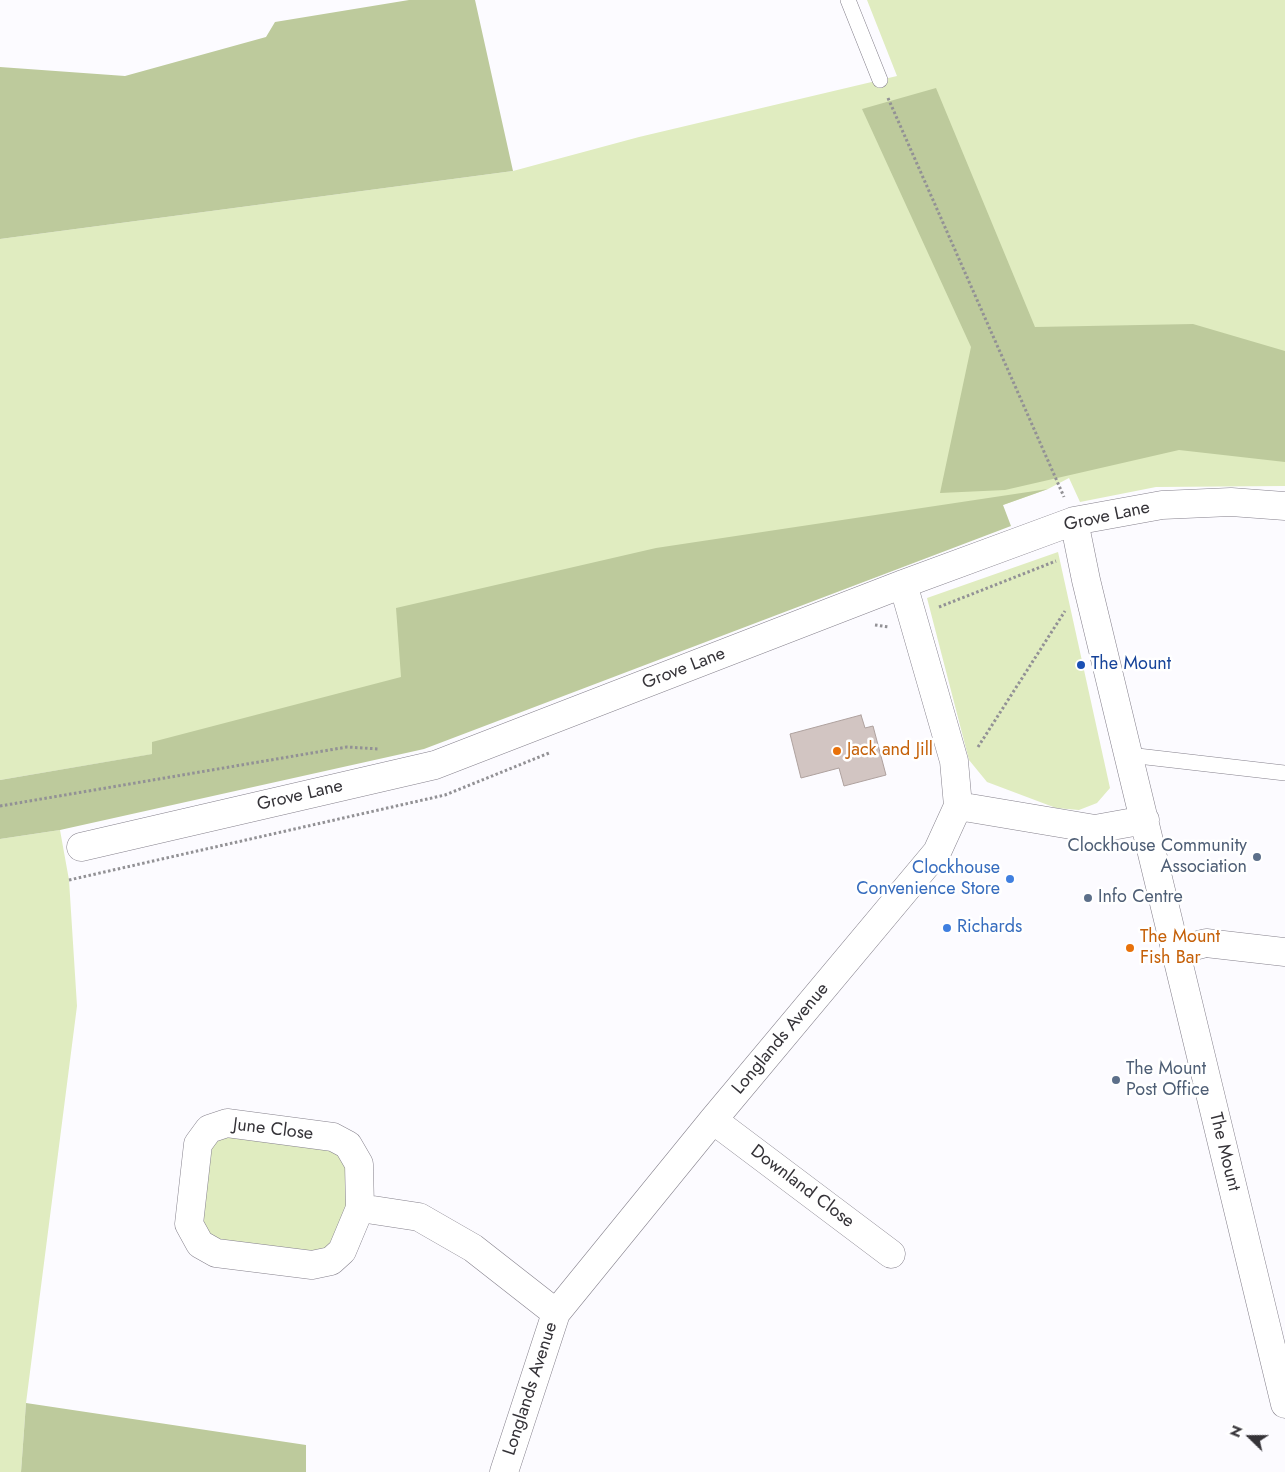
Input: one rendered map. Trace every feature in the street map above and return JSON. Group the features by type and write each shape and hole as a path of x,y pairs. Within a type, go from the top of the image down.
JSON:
{"street":[{"name":"Grove Lane","path":"81,847 435,765 903,584 1074,521 1162,505 1230,502 1285,506"},
{"name":"The Mount","path":"1074,521 1086,580 1285,1404"},
{"name":"Longlands Avenue","path":"504,1472 556,1313 713,1120 937,852 958,806 954,761 903,584"},
{"path":"958,806 1095,830 1145,820"},
{"path":"1175,950 1206,943 1285,952"},
{"name":"Downland Close","path":"713,1120 891,1254"},
{"name":"June Close","path":"227,1123 332,1137 348,1145 359,1164 360,1208 342,1251 331,1261 312,1265 216,1253 200,1244 189,1224 198,1144 209,1129 227,1123"},
{"path":"360,1208 419,1217 474,1248 556,1313"}],"lane":[{"path":"848,0 880,80"},
{"path":"1129,755 1285,773"}],"path":[{"path":"880,80 1074,521"},
{"path":"954,761 969,760 1086,580"},
{"path":"0,806 346,747 385,749"},
{"path":"69,880 445,795"}],"green space":[{"path":"409,0 475,0 513,171 0,239 0,67 125,76 266,37 275,22"},
{"path":"867,0 1285,0 1285,486 1156,487 1080,502 1069,478 1048,489 1003,505 153,754 0,780 0,239 513,171 639,137 897,76"},
{"path":"936,88 1035,327 1193,324 1285,351 1285,462 1179,450 1005,490 940,493 971,347 862,109"},
{"path":"1048,489 1003,505 1011,526 424,749 60,830 0,839 0,780 152,754 152,742 401,677 396,608 656,548"},
{"path":"1058,552 1110,788 1097,803 1079,810 1056,808 987,782 969,760 927,598"},
{"path":"60,830 69,880 77,1006 26,1403 21,1472 0,1472 0,839"},
{"path":"216,1135 341,1152 350,1170 347,1205 327,1253 219,1247 197,1224 205,1150"},
{"path":"26,1403 306,1445 306,1472 21,1472"}],"building":[{"name":"Jack and Jill","path":"861,715 865,728 873,726 886,775 844,786 839,768 801,778 790,734"}],"place":[{"name":"The Mount","path":"1081,665"},
{"name":"Jack and Jill","path":"837,751"},
{"name":"Clockhouse Community Association","path":"1257,857"},
{"name":"Clockhouse Convenience Store","path":"1010,879"},
{"name":"Info Centre","path":"1088,898"},
{"name":"Richards","path":"947,928"},
{"name":"The Mount Fish Bar","path":"1130,948"},
{"name":"The Mount Post Office","path":"1116,1080"}]}
